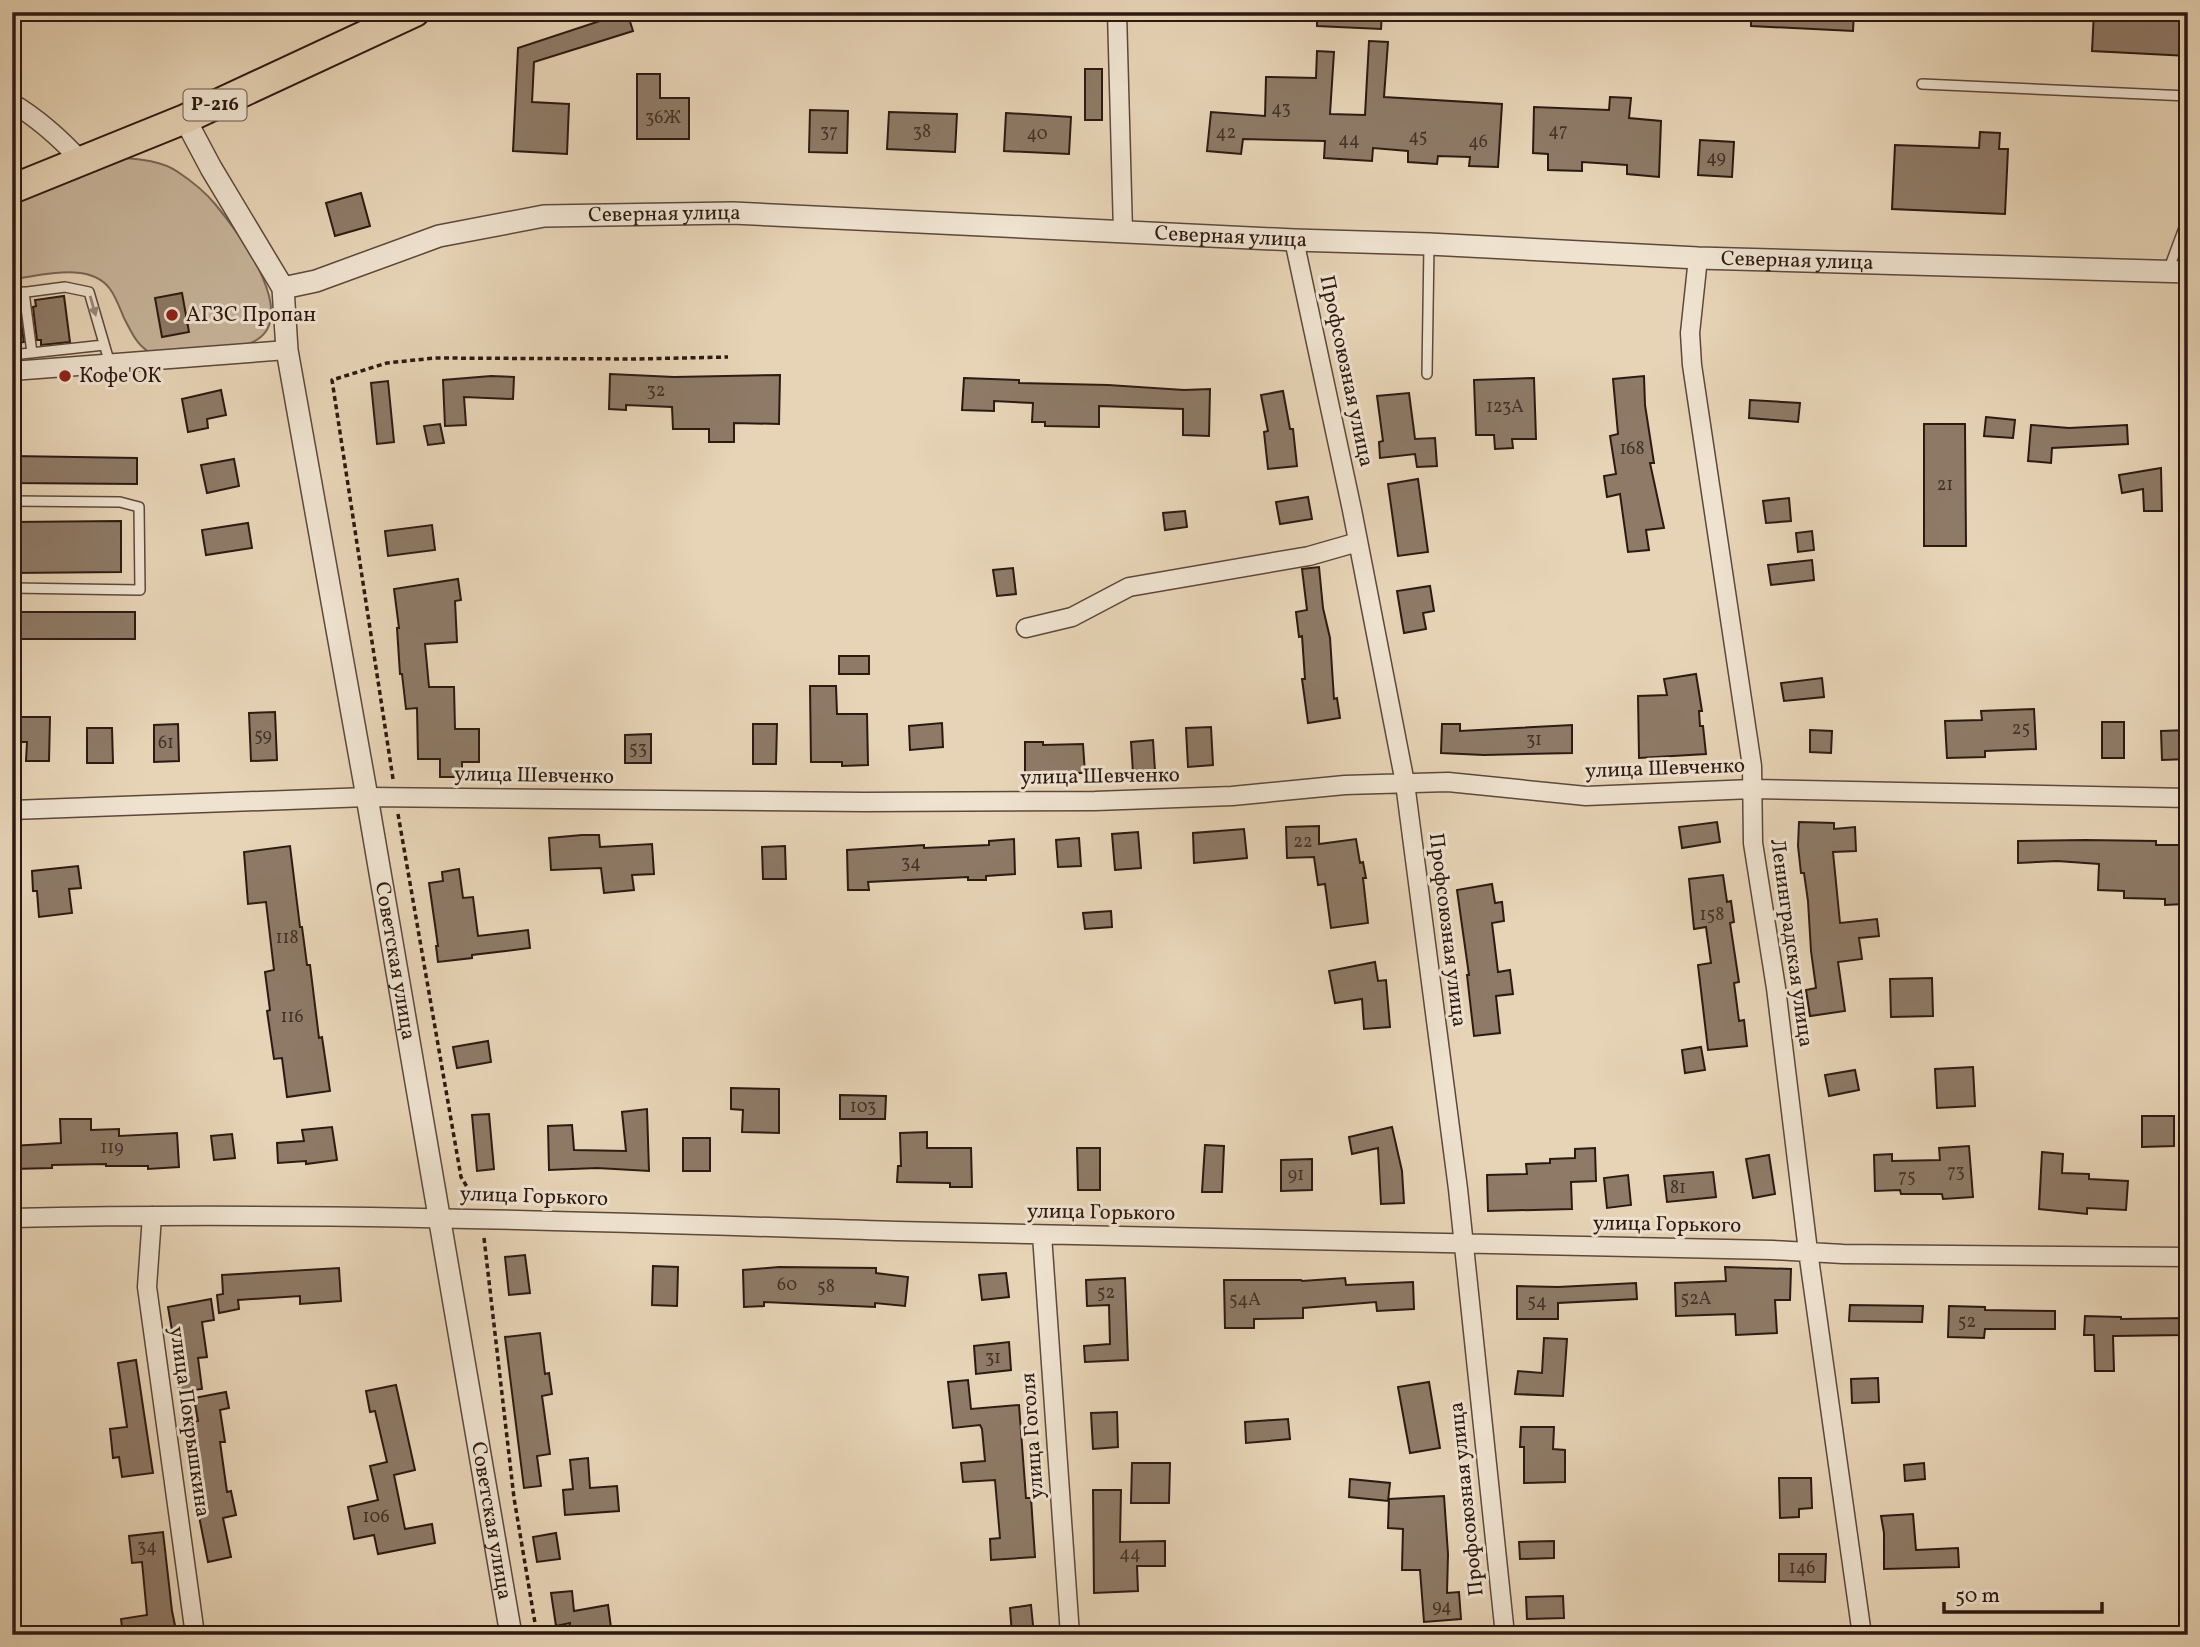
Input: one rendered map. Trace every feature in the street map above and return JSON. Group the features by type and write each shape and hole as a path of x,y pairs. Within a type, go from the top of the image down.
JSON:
{"highway":[{"name":"Р-216","path":"12,190 185,119 415,12"}],"street":[{"path":"1117,12 1123,232"},
{"path":"12,103 58,137 82,162"},
{"path":"185,119 283,288"},
{"name":"Северная улица","path":"283,288 316,281 439,236 544,216 733,213 1698,258 2178,271"},
{"name":"Профсоюзная улица","path":"1294,240 1358,542 1405,783 1458,1189 1505,1635"},
{"name":"Ленинградская улица","path":"1698,258 1690,333 1692,365 1752,766 1753,843 1776,988 1808,1251 1862,1635"},
{"name":"Советская улица","path":"283,288 287,350 368,797 511,1635"},
{"path":"12,371 287,350"},
{"path":"1026,628 1072,617 1129,587 1309,556 1358,542"},
{"name":"улица Шевченко","path":"12,810 368,797 1095,802 1232,796 1346,785 1448,782 1586,796 1752,789 2188,797"},
{"name":"улица Покрышкина","path":"152,1216 147,1287 195,1635"},
{"name":"улица Горького","path":"12,1218 439,1217 1843,1254 2188,1258"},
{"name":"улица Гоголя","path":"1041,1234 1070,1635"}],"lane":[{"path":"1922,84 2188,96"},
{"path":"2178,271 2188,217"},
{"path":"1427,374 1429,244"},
{"path":"12,294 65,287 89,292 110,364"},
{"path":"24,292 32,353"},
{"path":"12,355 104,345"},
{"path":"12,501 120,502 139,508 140,590 12,588"}],"path":[{"path":"537,1635 514,1498 480,1219 476,1202 461,1177 396,797 332,380 387,363 435,358 728,357"}],"shaded area":[{"path":"121,158 151,161 172,168 198,187 215,204 251,255 270,298 271,317 264,333 248,344 149,352 134,337 112,292 101,280 90,275 64,272 12,279 12,203"}],"building":[{"path":"627,12 633,31 534,62 532,102 569,104 567,154 513,151 518,48"},
{"path":"1317,12 1382,13 1381,29 1317,26"},
{"path":"1751,12 1854,12 1853,31 1751,26"},
{"path":"2094,12 2188,12 2188,56 2092,51"},
{"path":"1369,41 1388,42 1384,97 1502,104 1498,167 1469,166 1470,157 1438,156 1437,164 1408,162 1408,151 1373,148 1372,161 1324,158 1325,141 1243,139 1241,154 1207,151 1211,112 1265,116 1266,77 1316,78 1317,51 1334,52 1330,114 1365,115"},
{"path":"1085,69 1102,69 1102,120 1085,120"},
{"path":"637,74 660,74 660,98 689,98 689,139 637,139"},
{"path":"1610,97 1631,98 1629,118 1661,121 1659,177 1627,174 1627,165 1582,162 1582,171 1548,170 1548,154 1533,153 1534,107 1609,110"},
{"path":"810,110 848,111 847,153 809,152"},
{"path":"889,112 957,114 955,152 887,149"},
{"path":"1006,113 1071,117 1069,154 1004,151"},
{"path":"1980,132 2000,133 1999,149 2008,149 2005,214 1892,209 1895,145 1979,148"},
{"path":"1700,140 1734,142 1732,177 1698,175"},
{"path":"361,193 370,226 335,236 326,203"},
{"name":"АГЗС Пропан","path":"182,293 189,332 162,337 155,298"},
{"path":"64,296 70,342 41,345 41,340 37,340 33,307 36,306 35,300"},
{"path":"19,308 24,342 12,344 12,309"},
{"path":"610,374 674,377 780,375 779,424 734,423 734,442 709,442 709,429 673,429 672,407 626,405 626,410 609,409"},
{"path":"1644,376 1645,405 1654,463 1650,463 1664,528 1646,530 1649,550 1628,552 1620,494 1607,497 1604,476 1616,474 1610,436 1618,434 1613,379"},
{"path":"514,377 513,399 464,397 466,425 445,426 443,380"},
{"path":"964,378 1019,380 1019,383 1210,389 1209,436 1183,435 1183,409 1099,406 1099,427 1045,426 1045,422 1032,422 1033,403 994,401 994,411 962,410"},
{"path":"1534,378 1536,439 1512,439 1513,448 1495,449 1494,435 1476,435 1474,380"},
{"path":"388,381 394,442 377,444 371,383"},
{"path":"221,390 226,415 207,419 208,428 188,432 182,399"},
{"path":"1283,391 1290,429 1293,429 1297,466 1268,469 1264,432 1268,431 1261,395"},
{"path":"1409,393 1415,439 1435,438 1437,466 1417,467 1415,454 1380,458 1379,442 1383,441 1377,396"},
{"path":"1750,400 1800,403 1798,422 1749,418"},
{"path":"1986,417 2015,420 2013,438 1984,436"},
{"path":"440,424 444,443 428,445 424,426"},
{"path":"1924,424 1965,424 1966,546 1924,546"},
{"path":"2031,425 2069,428 2127,425 2128,444 2052,448 2051,463 2028,461"},
{"path":"12,456 137,458 137,484 12,483"},
{"path":"234,459 239,486 207,493 201,465"},
{"path":"2161,468 2162,511 2144,511 2143,489 2122,493 2119,475"},
{"path":"1418,479 1428,552 1398,556 1388,484"},
{"path":"1308,497 1312,519 1280,524 1276,502"},
{"path":"1789,498 1791,521 1766,523 1763,501"},
{"path":"1185,511 1187,527 1165,530 1163,513"},
{"path":"121,521 121,572 12,573 12,522"},
{"path":"248,523 252,548 206,555 202,530"},
{"path":"432,525 435,550 388,556 385,531"},
{"path":"1812,531 1814,550 1798,552 1796,533"},
{"path":"1812,560 1814,580 1771,585 1768,565"},
{"path":"1319,567 1323,608 1330,638 1334,699 1337,698 1340,718 1308,723 1302,679 1305,679 1302,636 1299,637 1296,612 1307,610 1302,569"},
{"path":"1013,568 1016,594 997,596 993,570"},
{"path":"458,579 461,600 455,601 457,642 425,644 429,687 454,687 455,729 479,729 479,762 462,762 462,777 440,777 440,759 418,759 417,708 406,709 400,674 399,628 394,589"},
{"path":"1430,586 1434,611 1423,613 1426,629 1404,633 1397,591"},
{"path":"12,612 135,612 135,639 12,639"},
{"path":"839,656 869,656 869,674 839,674"},
{"path":"1696,674 1702,711 1699,711 1700,726 1703,726 1706,754 1639,758 1638,696 1667,695 1664,679"},
{"path":"1822,678 1824,697 1784,701 1781,683"},
{"path":"810,686 836,686 837,714 867,714 868,765 842,766 842,762 811,762"},
{"path":"2034,709 2036,749 1985,751 1985,757 1947,758 1945,721 1982,720 1981,711"},
{"path":"275,712 277,760 251,761 249,713"},
{"path":"12,717 50,717 49,761 26,761 27,742 12,742"},
{"path":"2102,722 2124,722 2124,758 2102,758"},
{"path":"942,723 943,747 910,750 909,726"},
{"path":"178,724 179,761 154,762 154,725"},
{"path":"753,724 777,724 776,764 753,764"},
{"path":"1442,724 1460,724 1460,731 1572,725 1572,753 1441,753"},
{"path":"1211,727 1213,765 1188,767 1186,728"},
{"path":"87,728 112,728 113,763 87,763"},
{"path":"1810,730 1832,731 1831,753 1810,752"},
{"path":"2188,730 2188,759 2162,760 2161,731"},
{"path":"651,734 651,763 625,763 625,735"},
{"path":"1153,740 1155,771 1133,772 1131,742"},
{"path":"1025,742 1043,742 1043,745 1083,744 1085,773 1025,773"},
{"path":"1717,822 1720,842 1682,848 1679,827"},
{"path":"1799,822 1834,823 1834,829 1855,827 1856,851 1833,852 1840,923 1877,919 1879,936 1859,938 1862,959 1838,962 1845,1011 1810,1016 1806,990 1816,988 1808,901 1798,846"},
{"path":"1319,826 1319,844 1356,839 1366,878 1363,878 1368,923 1331,928 1325,884 1318,885 1314,857 1287,858 1286,827"},
{"path":"1244,829 1247,858 1194,863 1193,833"},
{"path":"1138,832 1141,868 1115,870 1112,834"},
{"path":"599,835 600,847 652,844 654,874 632,875 634,890 604,893 601,868 551,870 549,838"},
{"path":"1079,838 1081,866 1058,867 1056,840"},
{"path":"1014,839 1015,874 986,876 986,880 968,880 968,877 868,882 869,890 848,890 847,850 924,845 924,848 989,845 989,841"},
{"path":"2018,841 2156,841 2156,845 2188,845 2188,870 2184,870 2184,904 2165,905 2165,899 2124,898 2124,891 2098,890 2099,864 2057,861 2018,863"},
{"path":"290,846 300,927 307,965 310,965 319,1038 322,1037 330,1091 287,1097 282,1058 274,1059 267,1011 270,1010 265,972 274,970 266,902 248,904 244,852"},
{"path":"785,846 786,879 763,879 762,847"},
{"path":"78,866 81,888 69,889 72,913 39,917 32,871"},
{"path":"459,869 463,898 473,897 478,936 528,930 530,948 438,962 429,883 443,881 442,872"},
{"path":"1723,875 1727,902 1731,901 1734,922 1730,923 1739,982 1734,983 1739,1021 1744,1020 1747,1046 1708,1050 1698,965 1711,963 1706,927 1694,929 1689,879"},
{"path":"1492,884 1495,903 1502,902 1504,921 1492,923 1498,972 1510,970 1513,994 1496,996 1500,1033 1474,1036 1457,890"},
{"path":"1111,911 1112,927 1085,929 1083,913"},
{"path":"1375,962 1378,981 1386,980 1390,1027 1364,1029 1362,999 1335,1003 1329,971"},
{"path":"1932,978 1933,1016 1891,1017 1890,979"},
{"path":"488,1041 491,1062 457,1068 453,1047"},
{"path":"1701,1047 1705,1070 1685,1073 1682,1050"},
{"path":"1973,1067 1975,1106 1937,1108 1935,1069"},
{"path":"1855,1070 1859,1090 1829,1096 1825,1075"},
{"path":"731,1088 779,1089 779,1133 742,1132 743,1110 731,1109"},
{"path":"840,1095 886,1096 885,1119 840,1119"},
{"path":"647,1109 649,1171 597,1168 549,1170 548,1126 572,1125 574,1150 626,1151 622,1112"},
{"path":"489,1114 494,1169 477,1171 472,1115"},
{"path":"2142,1116 2174,1116 2174,1146 2142,1147"},
{"path":"60,1119 91,1119 91,1130 119,1129 119,1136 177,1133 179,1167 148,1169 148,1166 106,1164 12,1169 12,1146 61,1143"},
{"path":"332,1127 337,1160 306,1164 306,1161 278,1163 277,1143 304,1141 302,1130"},
{"path":"1392,1127 1402,1171 1404,1203 1381,1204 1378,1148 1352,1154 1349,1137"},
{"path":"927,1132 927,1148 971,1148 972,1187 950,1187 950,1183 897,1182 898,1166 901,1166 900,1133"},
{"path":"232,1134 235,1158 214,1160 211,1136"},
{"path":"683,1138 710,1138 710,1171 683,1171"},
{"path":"1205,1145 1224,1146 1222,1192 1202,1192"},
{"path":"1969,1146 1973,1197 1943,1199 1942,1194 1901,1194 1900,1190 1875,1191 1874,1155 1892,1154 1892,1161 1940,1160 1939,1148"},
{"path":"1077,1148 1100,1148 1100,1190 1078,1190"},
{"path":"1595,1148 1596,1181 1571,1182 1572,1209 1488,1211 1487,1175 1527,1174 1526,1164 1575,1158 1575,1149"},
{"path":"2042,1152 2063,1154 2062,1173 2089,1174 2089,1179 2128,1181 2126,1210 2087,1208 2087,1214 2039,1209"},
{"path":"1769,1155 1775,1194 1753,1198 1746,1159"},
{"path":"1312,1159 1312,1190 1281,1191 1281,1160"},
{"path":"1713,1172 1716,1197 1667,1202 1664,1176"},
{"path":"1628,1175 1631,1205 1607,1208 1604,1178"},
{"path":"525,1255 530,1293 509,1295 505,1257"},
{"path":"653,1266 678,1267 677,1306 652,1305"},
{"path":"779,1267 876,1268 876,1273 908,1277 905,1306 875,1303 875,1307 764,1302 764,1306 744,1307 743,1270"},
{"path":"1725,1267 1791,1269 1790,1300 1775,1300 1777,1333 1736,1335 1735,1314 1676,1316 1675,1283 1726,1281"},
{"path":"339,1268 341,1301 300,1304 300,1296 238,1300 239,1309 219,1313 217,1295 223,1294 222,1275"},
{"path":"1006,1273 1009,1297 982,1300 979,1275"},
{"path":"1125,1278 1128,1360 1085,1362 1084,1346 1110,1344 1109,1305 1087,1306 1086,1280"},
{"path":"1345,1278 1346,1285 1413,1282 1414,1309 1377,1311 1376,1302 1303,1308 1303,1318 1254,1319 1254,1328 1225,1328 1224,1280 1302,1281"},
{"path":"1636,1283 1637,1299 1558,1303 1558,1319 1517,1319 1517,1286"},
{"path":"211,1299 214,1320 202,1322 207,1357 198,1358 202,1389 179,1392 179,1372 168,1307"},
{"path":"1850,1305 1923,1306 1922,1322 1849,1321"},
{"path":"1949,1306 1985,1307 1985,1310 2055,1311 2055,1329 1985,1329 1984,1338 1948,1337"},
{"path":"2085,1316 2121,1319 2184,1318 2184,1335 2113,1336 2114,1371 2095,1371 2094,1335 2084,1335"},
{"path":"540,1333 545,1374 549,1373 552,1394 542,1396 550,1454 537,1456 541,1486 524,1488 505,1337"},
{"path":"1544,1338 1567,1339 1563,1396 1515,1394 1518,1371 1542,1373"},
{"path":"1009,1342 1011,1370 976,1374 974,1346"},
{"path":"136,1360 153,1473 122,1477 119,1457 113,1458 110,1429 127,1427 118,1363"},
{"path":"1878,1378 1879,1402 1852,1403 1851,1379"},
{"path":"968,1380 971,1409 1019,1405 1026,1498 1031,1498 1035,1557 991,1560 990,1539 1000,1538 995,1480 963,1482 961,1463 985,1461 982,1429 980,1425 953,1428 948,1382"},
{"path":"1429,1382 1440,1448 1410,1453 1398,1387"},
{"path":"396,1385 415,1470 394,1475 405,1529 432,1524 435,1543 378,1554 374,1535 354,1539 348,1507 378,1500 370,1466 387,1462 375,1411 370,1412 366,1391"},
{"path":"226,1392 229,1408 220,1410 225,1442 220,1442 227,1492 231,1491 236,1515 223,1518 231,1557 208,1562 185,1423 198,1421 194,1398"},
{"path":"1117,1412 1118,1447 1093,1449 1091,1413"},
{"path":"1288,1419 1290,1439 1246,1443 1245,1422"},
{"path":"1521,1427 1554,1427 1553,1449 1565,1450 1565,1482 1524,1483"},
{"path":"588,1458 590,1488 617,1486 619,1511 565,1515 563,1490 573,1489 570,1460"},
{"path":"1132,1463 1170,1463 1169,1503 1131,1503"},
{"path":"1924,1463 1925,1479 1905,1481 1904,1465"},
{"path":"1779,1478 1811,1478 1812,1508 1799,1509 1799,1517 1780,1518"},
{"path":"1350,1479 1390,1483 1388,1501 1349,1497"},
{"path":"1093,1490 1121,1490 1120,1542 1165,1541 1165,1566 1137,1566 1138,1591 1094,1593"},
{"path":"1444,1496 1448,1554 1447,1593 1459,1592 1461,1619 1424,1622 1420,1570 1402,1570 1403,1529 1388,1528 1389,1499"},
{"path":"1913,1514 1916,1550 1958,1548 1959,1567 1884,1569 1881,1516"},
{"path":"163,1532 177,1635 123,1635 121,1619 147,1615 142,1562 132,1563 129,1536"},
{"path":"556,1533 560,1559 537,1562 533,1537"},
{"path":"1554,1541 1554,1558 1520,1559 1519,1542"},
{"path":"1779,1554 1826,1554 1825,1582 1779,1581"},
{"path":"572,1591 574,1611 608,1605 612,1635 568,1635 570,1623 556,1626 551,1593"},
{"path":"1563,1596 1564,1618 1527,1619 1526,1597"},
{"path":"1031,1605 1034,1635 1012,1635 1010,1608"}],"place":[{"name":"АГЗС Пропан","path":"172,315"},
{"name":"Кофе'ОК","path":"65,376"}]}
